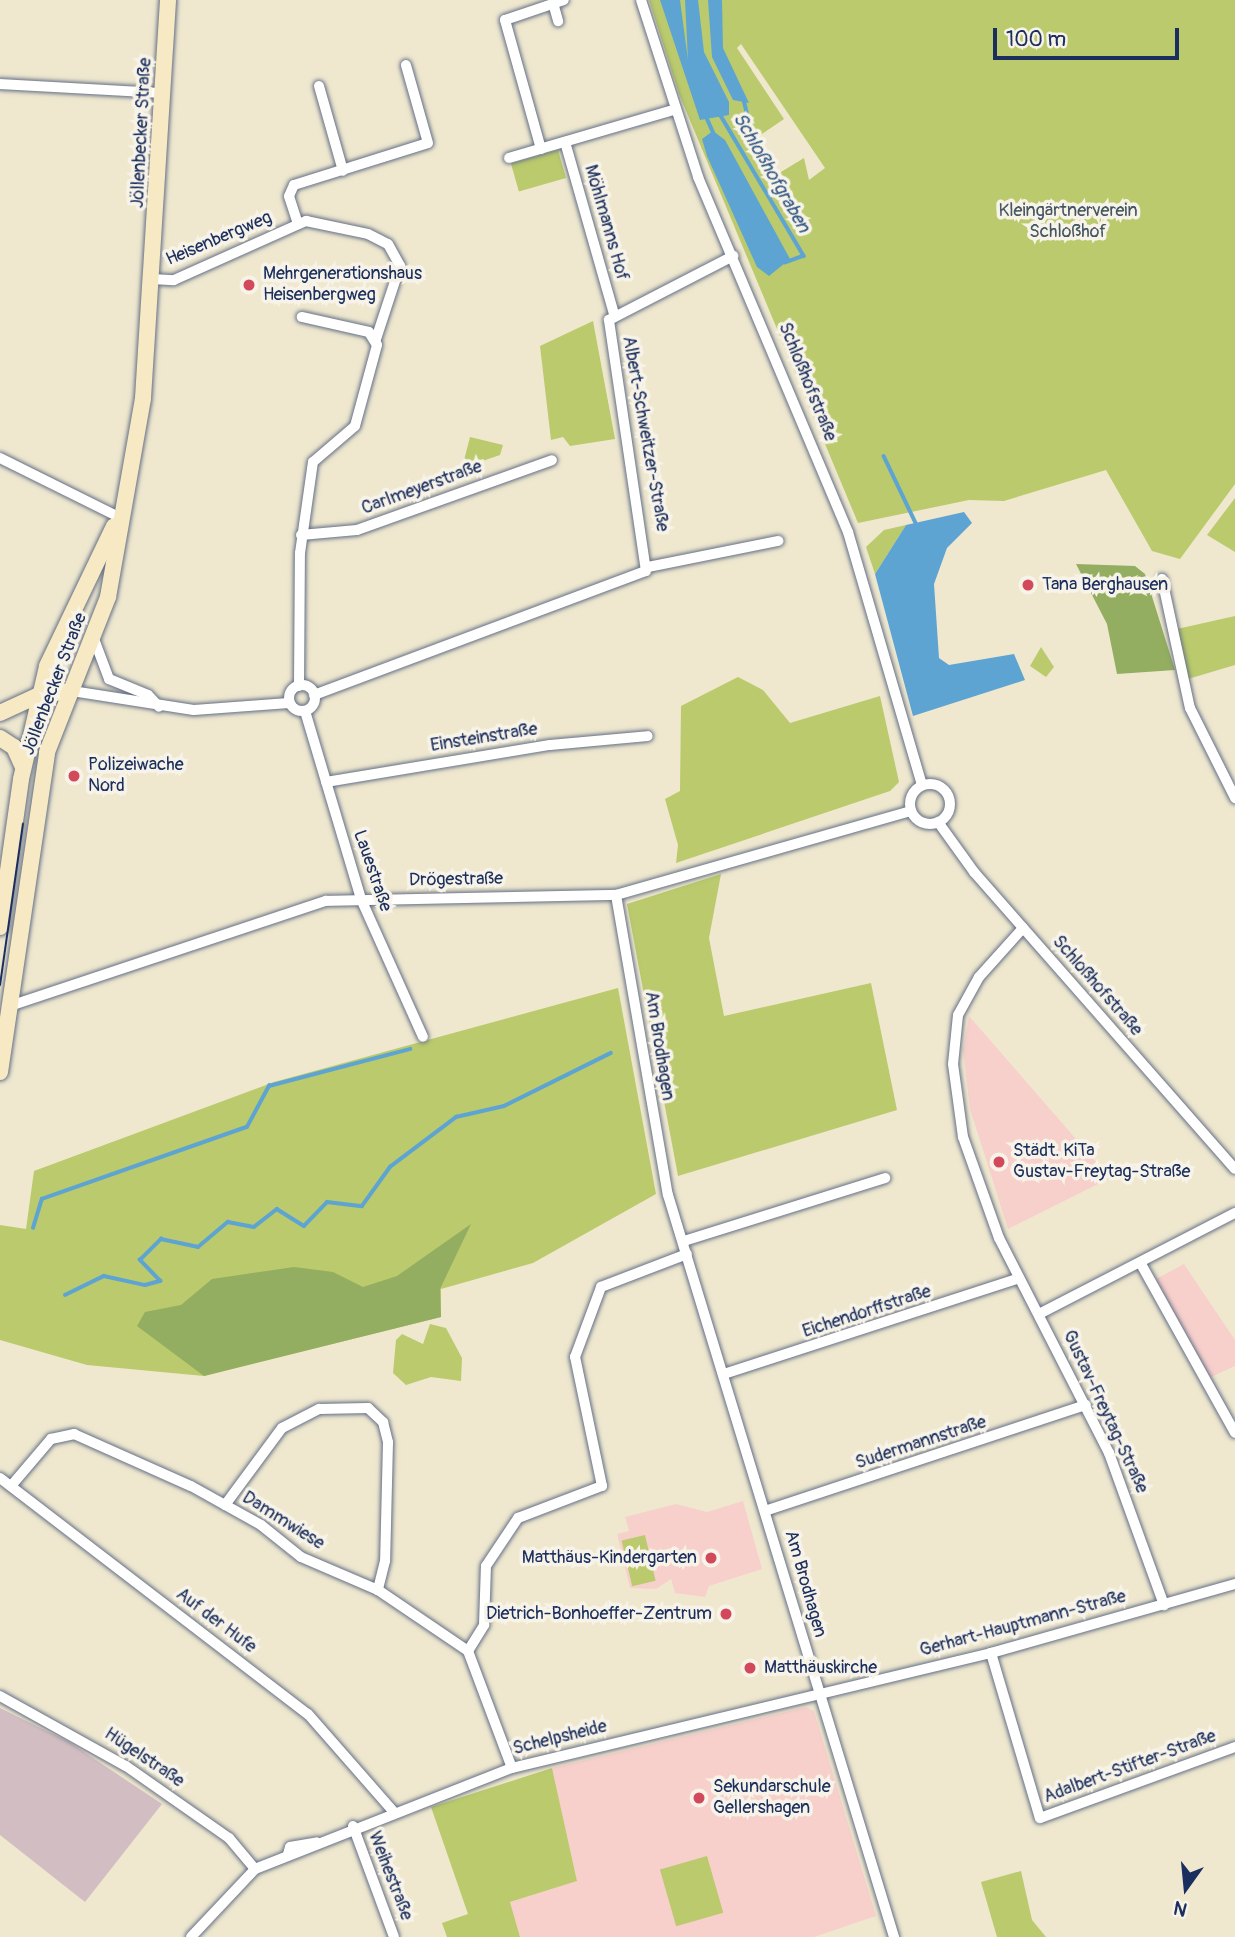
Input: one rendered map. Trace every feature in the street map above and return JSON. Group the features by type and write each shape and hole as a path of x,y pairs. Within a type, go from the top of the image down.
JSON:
{"main road":[{"name":"Jöllenbecker Straße","path":"0,1072 7,1007 47,752 108,597 118,517 144,397 168,0"},
{"name":"Jöllenbecker Straße","path":"0,927 23,767 39,695 60,630 118,517"},
{"path":"0,713 39,695 72,691"},
{"path":"0,738 14,747 23,767"}],"street":[{"name":"Schloßhofstraße","path":"641,0 673,110 848,532 922,785"},
{"path":"541,149 505,25 511,14 558,2 558,21"},
{"name":"Heisenbergweg","path":"298,224 291,188 428,143 406,65"},
{"path":"0,84 163,93"},
{"path":"318,86 343,171"},
{"path":"509,158 673,110"},
{"name":"Möhlmanns Hof","path":"565,142 614,314"},
{"name":"Heisenbergweg","path":"152,279 174,280 298,224 313,221 368,234 393,249 399,279 376,339"},
{"name":"Albert-Schweitzer-Straße","path":"648,567 609,324 614,314 733,256"},
{"path":"289,703 299,686 302,535 313,462 355,426 376,339 302,317"},
{"path":"0,458 118,517"},
{"name":"Carlmeyerstraße","path":"302,535 357,530 552,460"},
{"path":"72,691 159,707 223,711 289,703 305,711 314,695 625,582 648,567 778,541"},
{"path":"1162,579 1190,708 1235,799"},
{"path":"94,636 109,679 148,695 159,707"},
{"path":"299,686 314,695"},
{"name":"Lauestraße","path":"305,711 360,899 423,1037"},
{"name":"Einsteinstraße","path":"326,782 537,746 648,736"},
{"path":"922,785 937,786 948,797 948,810 938,822 925,823 911,811 911,798 922,785"},
{"name":"Drögestraße","path":"7,1007 326,901 616,895 911,811"},
{"name":"Schloßhofstraße","path":"938,822 1023,928 1235,1169"},
{"name":"Am Brodhagen","path":"616,895 665,1182 894,1937"},
{"name":"Gustav-Freytag-Straße","path":"1023,928 973,986 952,1037 957,1098 973,1174 1020,1278 1086,1405 1164,1605"},
{"path":"684,1241 885,1178"},
{"path":"1039,1314 1141,1264 1235,1213"},
{"path":"512,1769 468,1651 484,1625 486,1566 518,1518 602,1486 575,1357 601,1287 687,1254"},
{"path":"1141,1264 1235,1433"},
{"name":"Eichendorffstraße","path":"724,1374 1020,1278"},
{"name":"Sudermannstraße","path":"765,1511 1086,1405"},
{"path":"225,1505 282,1428 319,1409 368,1408 383,1422 388,1441 385,1561 378,1590"},
{"name":"Dammwiese","path":"11,1486 51,1438 68,1433 225,1505 301,1557 378,1590 468,1651"},
{"name":"Auf der Hufe","path":"0,1478 308,1714 393,1811"},
{"name":"Gerhart-Hauptmann-Straße","path":"819,1693 991,1653 1235,1584"},
{"name":"Adalbert-Stifter-Straße","path":"991,1653 1040,1818 1235,1747"},
{"name":"Schelpsheide","path":"191,1937 255,1869 288,1854 290,1847 317,1842 393,1811 512,1769 819,1693"},
{"name":"Hügelstraße","path":"0,1696 126,1766 229,1838 255,1869"},
{"name":"Weihestraße","path":"353,1826 394,1937"}],"shaded area":[{"path":"969,1016 1110,1178 1008,1229 970,1109 963,1050"},
{"path":"1184,1264 1235,1340 1235,1366 1209,1378 1156,1279"},
{"path":"743,1501 762,1569 709,1586 705,1597 675,1593 671,1579 656,1589 630,1588 617,1534 629,1531 625,1517 676,1504 707,1512"},
{"name":"Sekundarschule Gellershagen","path":"806,1707 814,1711 876,1916 814,1937 520,1937 510,1902 577,1881 552,1768"},
{"path":"0,1708 69,1742 162,1804 85,1902 0,1835"}],"green space":[{"name":"Kleingärtnerverein Schloßhof","path":"649,0 1235,0 1235,484 1180,559 1152,551 1106,470 1004,501 969,500 858,523 679,94","holes":["741,44 825,168 809,180 804,158 776,175 753,140 784,119 737,48"]},
{"path":"558,150 566,178 519,191 511,164"},
{"path":"593,321 615,439 570,446 563,437 551,440 540,346"},
{"path":"470,437 503,445 500,455 462,468"},
{"path":"1235,498 1235,552 1207,535"},
{"path":"906,525 875,574 866,547 884,530"},
{"path":"1076,564 1135,566 1145,574 1175,670 1117,674 1107,624"},
{"path":"1235,616 1235,665 1188,679 1177,629"},
{"path":"1041,647 1054,667 1046,677 1030,666"},
{"path":"738,677 763,690 790,723 880,696 899,782 890,791 676,863 678,845 665,799 680,791 681,706"},
{"path":"721,874 709,938 724,1016 871,983 897,1110 678,1176 627,904"},
{"path":"618,988 656,1194 533,1263 441,1289 441,1317 204,1376 87,1365 0,1340 0,1225 26,1229 34,1171 274,1082"},
{"path":"471,1224 440,1289 441,1317 204,1376 137,1326 145,1312 181,1305 212,1279 294,1267 333,1272 363,1287 397,1276"},
{"path":"430,1324 446,1328 462,1358 461,1381 431,1377 406,1385 393,1373 396,1340 402,1334 423,1344"},
{"path":"645,1535 656,1581 632,1586 622,1540"},
{"path":"552,1768 577,1881 510,1902 520,1937 447,1937 442,1923 468,1914 431,1807"},
{"path":"707,1856 723,1913 676,1926 660,1870"},
{"path":"1021,1871 1032,1920 1046,1937 997,1937 981,1882"}],"water":[{"path":"660,0 680,0 688,60 685,0 698,0 704,52 729,102 729,115 700,120"},
{"path":"708,0 722,0 723,48 749,103 733,100 712,57"},
{"path":"713,131 725,140 790,259 769,276 757,267 707,156 702,139"},
{"path":"964,512 972,523 947,548 934,584 939,658 949,665 1014,654 1025,680 913,716 875,574 906,525"}],"waterway":[{"name":"Schloßhofgraben","path":"744,100 758,156"},
{"name":"Schloßhofgraben","path":"720,114 804,256 785,263"},
{"name":"Schloßhofgraben","path":"707,118 714,134"},
{"name":"Schloßhofgraben","path":"884,456 916,523"},
{"path":"33,1228 42,1199 247,1127 269,1086 410,1049"},
{"path":"65,1295 104,1276 145,1285 160,1281 140,1260 161,1239 198,1247 228,1222 254,1227 277,1209 304,1226 327,1202 362,1206 390,1167 456,1117 504,1106 611,1053"}],"tram line":[{"path":"0,985 23,824"}],"place":[{"name":"Mehrgenerationshaus Heisenbergweg","path":"249,285"},
{"name":"Tana Berghausen","path":"1028,585"},
{"name":"Polizeiwache Nord","path":"74,776"},
{"name":"Städt. KiTa Gustav-Freytag-Straße","path":"999,1162"},
{"name":"Matthäus-Kindergarten","path":"711,1558"},
{"name":"Dietrich-Bonhoeffer-Zentrum","path":"726,1614"},
{"name":"Matthäuskirche","path":"750,1668"},
{"name":"Sekundarschule Gellershagen","path":"699,1798"}]}
